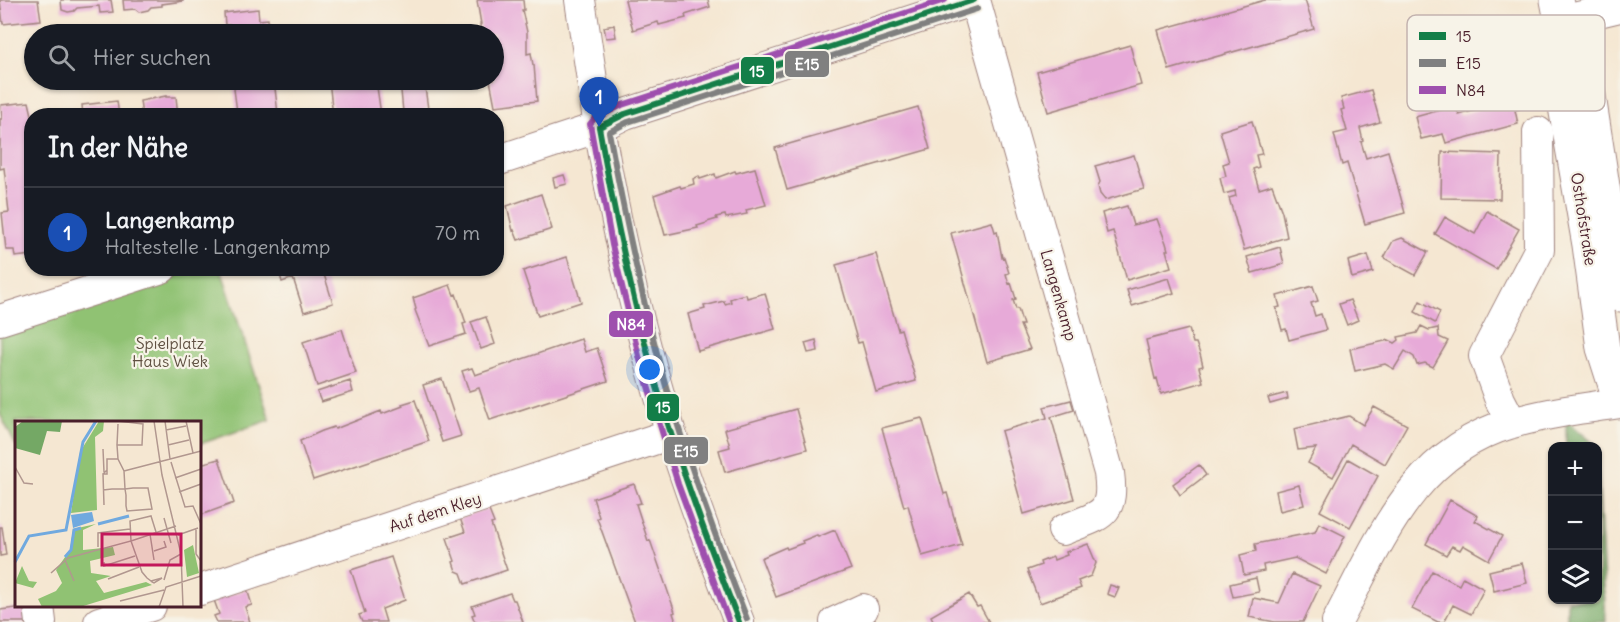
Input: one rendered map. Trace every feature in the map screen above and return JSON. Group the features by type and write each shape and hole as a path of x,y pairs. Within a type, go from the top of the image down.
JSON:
{"street":[{"path":"580,0 607,174 637,309 671,434 739,622"},
{"name":"Langenkamp","path":"504,158 599,127 625,114 975,0 1109,472 1111,499 1107,508 1102,514 1063,530"},
{"path":"1581,15 1620,7"},
{"name":"Osthofstraße","path":"1566,111 1589,245 1603,348 1620,402"},
{"name":"Osthofstraße","path":"1591,111 1620,295"},
{"path":"1512,423 1500,399 1484,356 1539,250 1538,132"},
{"path":"0,320 137,276"},
{"path":"1337,622 1387,525 1423,477 1452,451 1485,433 1512,423 1620,402"},
{"name":"Auf dem Kley","path":"201,590 671,434"},
{"path":"39,607 41,622"},
{"path":"99,622 148,607"},
{"path":"835,622 862,609"}],"green space":[{"name":"Spielplatz Haus Wiek","path":"175,276 223,276 270,420 201,444 201,421 15,421 15,444 0,414 0,332"},
{"path":"1566,420 1592,442 1566,442"},
{"path":"1602,547 1606,622 1567,622 1567,604 1602,604"}],"building":[{"path":"0,0 38,0 41,20 3,24"},
{"path":"61,0 111,0 113,12 100,13 99,6 77,8 68,12 62,10"},
{"path":"123,0 183,1 162,4 162,6 151,7 139,12 135,9 124,10"},
{"path":"523,0 527,54 531,53 534,65 537,101 495,106 492,90 504,90 504,24 481,24 477,1"},
{"path":"625,0 708,0 710,7 685,15 686,18 659,25 658,22 633,30"},
{"path":"1265,0 1305,0 1314,29 1169,70 1158,30"},
{"path":"258,9 259,20 268,19 268,24 225,24 224,13"},
{"path":"614,25 616,37 606,38 604,27"},
{"path":"1130,45 1141,85 1048,112 1037,72"},
{"path":"234,90 275,90 277,108 236,108"},
{"path":"330,90 377,90 380,108 332,108"},
{"path":"401,90 425,90 428,108 403,108"},
{"path":"1371,90 1380,122 1360,128 1363,141 1361,142 1366,158 1388,151 1405,213 1365,224 1347,163 1342,165 1334,134 1347,131 1341,110 1344,109 1341,98"},
{"path":"166,96 176,97 177,108 141,108 140,101"},
{"path":"117,101 118,108 82,108 82,105"},
{"path":"29,102 30,108 24,108 24,256 15,257 14,250 6,250 2,213 9,212 4,168 0,169 1,105"},
{"path":"918,107 930,149 787,190 775,148"},
{"path":"1437,111 1457,111 1459,115 1472,111 1515,111 1518,124 1446,143 1443,134 1421,139 1415,117"},
{"path":"1252,121 1262,154 1256,155 1259,167 1253,169 1259,189 1272,185 1282,212 1287,237 1244,250 1229,198 1236,196 1235,191 1224,194 1220,178 1226,176 1223,164 1229,162 1220,131"},
{"path":"1442,152 1501,154 1500,199 1441,198"},
{"path":"1134,155 1144,189 1105,200 1100,194 1098,186 1100,182 1095,166"},
{"path":"755,168 766,205 746,210 747,214 726,218 725,215 716,217 717,219 697,226 698,228 665,235 654,195 694,184 693,179 699,176 700,179 715,174 716,178 735,171 736,173"},
{"path":"564,175 567,184 555,187 553,178"},
{"path":"541,194 552,229 518,240 513,231 507,206"},
{"path":"1127,206 1133,225 1157,219 1166,243 1171,267 1127,280 1113,231 1107,233 1102,213"},
{"path":"1487,211 1519,229 1496,269 1435,234 1445,217 1475,234"},
{"path":"992,222 995,232 997,231 1002,258 1004,257 1009,273 1006,274 1016,299 1013,300 1023,325 1020,325 1030,349 987,362 951,233"},
{"path":"1402,238 1428,252 1415,275 1384,258 1393,241"},
{"path":"1280,247 1284,264 1252,273 1247,257"},
{"path":"876,254 898,330 901,329 916,381 876,392 862,342 858,343 836,265"},
{"path":"1368,255 1373,272 1352,278 1348,261"},
{"path":"567,257 581,302 538,316 523,271"},
{"path":"280,276 325,276 333,303 304,312 293,278 282,282"},
{"path":"1169,278 1174,293 1132,306 1127,290"},
{"path":"450,285 454,295 456,294 466,323 463,324 466,334 429,346 415,310 413,298"},
{"path":"1313,286 1318,301 1311,303 1315,316 1321,314 1326,330 1289,340 1286,329 1282,330 1276,308 1280,307 1277,296"},
{"path":"765,293 775,329 698,351 688,314 705,309 704,306 724,301 725,304 731,302 730,299 738,296 746,294 747,298"},
{"path":"1350,300 1358,320 1347,325 1339,304"},
{"path":"1420,301 1440,312 1435,323 1415,312"},
{"path":"486,317 495,344 481,349 471,322"},
{"path":"1421,326 1429,330 1438,328 1439,337 1448,341 1433,367 1425,363 1417,365 1414,357 1405,351 1394,369 1385,364 1355,371 1350,349 1389,340 1395,343 1399,340 1398,337 1417,333"},
{"path":"342,329 356,373 317,386 303,342"},
{"path":"1189,329 1193,343 1196,343 1200,354 1203,366 1199,367 1203,382 1161,394 1146,340"},
{"path":"581,339 585,352 597,348 608,381 490,420 479,388 469,391 462,371 472,368 475,375"},
{"path":"816,340 818,351 808,353 805,343"},
{"path":"442,379 461,436 442,442 423,385"},
{"path":"350,381 353,392 321,402 317,392"},
{"path":"1287,393 1288,399 1270,404 1268,398"},
{"path":"415,400 429,441 313,480 300,441 381,411 382,414"},
{"path":"1071,400 1074,410 1051,417 1074,499 1024,514 1001,431 1047,418 1044,407"},
{"path":"1374,407 1407,425 1385,464 1351,444 1333,477 1308,463 1316,448 1298,450 1294,429 1349,416 1363,425"},
{"path":"796,409 807,449 725,472 719,450 730,447 725,429"},
{"path":"922,418 944,494 947,493 962,545 922,556 908,505 904,507 882,428"},
{"path":"219,459 234,503 201,515 201,464"},
{"path":"1348,459 1378,476 1350,527 1320,511"},
{"path":"1199,465 1206,475 1180,495 1173,484"},
{"path":"634,484 641,503 636,504 675,612 673,613 676,622 635,622 597,518 599,517 593,498"},
{"path":"1299,485 1304,505 1280,511 1276,491"},
{"path":"1450,500 1478,516 1475,521 1502,536 1489,560 1463,545 1460,550 1452,546 1446,555 1426,544"},
{"path":"488,508 494,523 491,524 507,570 465,584 461,573 456,571 447,538 465,532 460,518"},
{"path":"1319,523 1345,536 1326,574 1295,558 1263,565 1264,571 1244,575 1240,555 1256,551 1255,544 1315,532"},
{"path":"0,527 2,527 6,555 0,556"},
{"path":"835,530 851,569 776,597 761,558"},
{"path":"1088,544 1096,563 1091,576 1078,581 1081,588 1040,603 1027,570 1041,565 1040,562 1053,557 1054,560 1067,555 1066,552"},
{"path":"391,557 405,600 382,609 386,622 362,622 359,615 365,613 351,570"},
{"path":"1522,563 1527,583 1494,591 1489,571"},
{"path":"1432,571 1459,585 1463,577 1484,589 1471,614 1453,605 1444,622 1438,622 1412,609"},
{"path":"1292,574 1320,586 1303,622 1275,622 1249,617 1253,598 1279,603"},
{"path":"1256,578 1259,592 1233,597 1230,584"},
{"path":"1110,585 1119,588 1115,597 1107,594"},
{"path":"247,589 252,605 245,607 250,622 217,622 214,616 219,614 214,600"},
{"path":"510,593 523,622 475,622 472,606"},
{"path":"969,594 977,607 980,606 989,622 934,622 931,616"},
{"path":"24,607 26,622 0,622 0,610"}],"transit line":[{"name":"N84","path":"729,622 678,484 640,360 612,245 590,124 594,119 622,105 945,0"},
{"name":"15","path":"739,622 686,480 650,361 625,261 599,127 625,114 974,0"},
{"name":"E15","path":"747,619 705,506 667,390 635,262 609,132 628,122 977,9"}],"place":[{"name":"Langenkamp","path":"599,127"}]}
